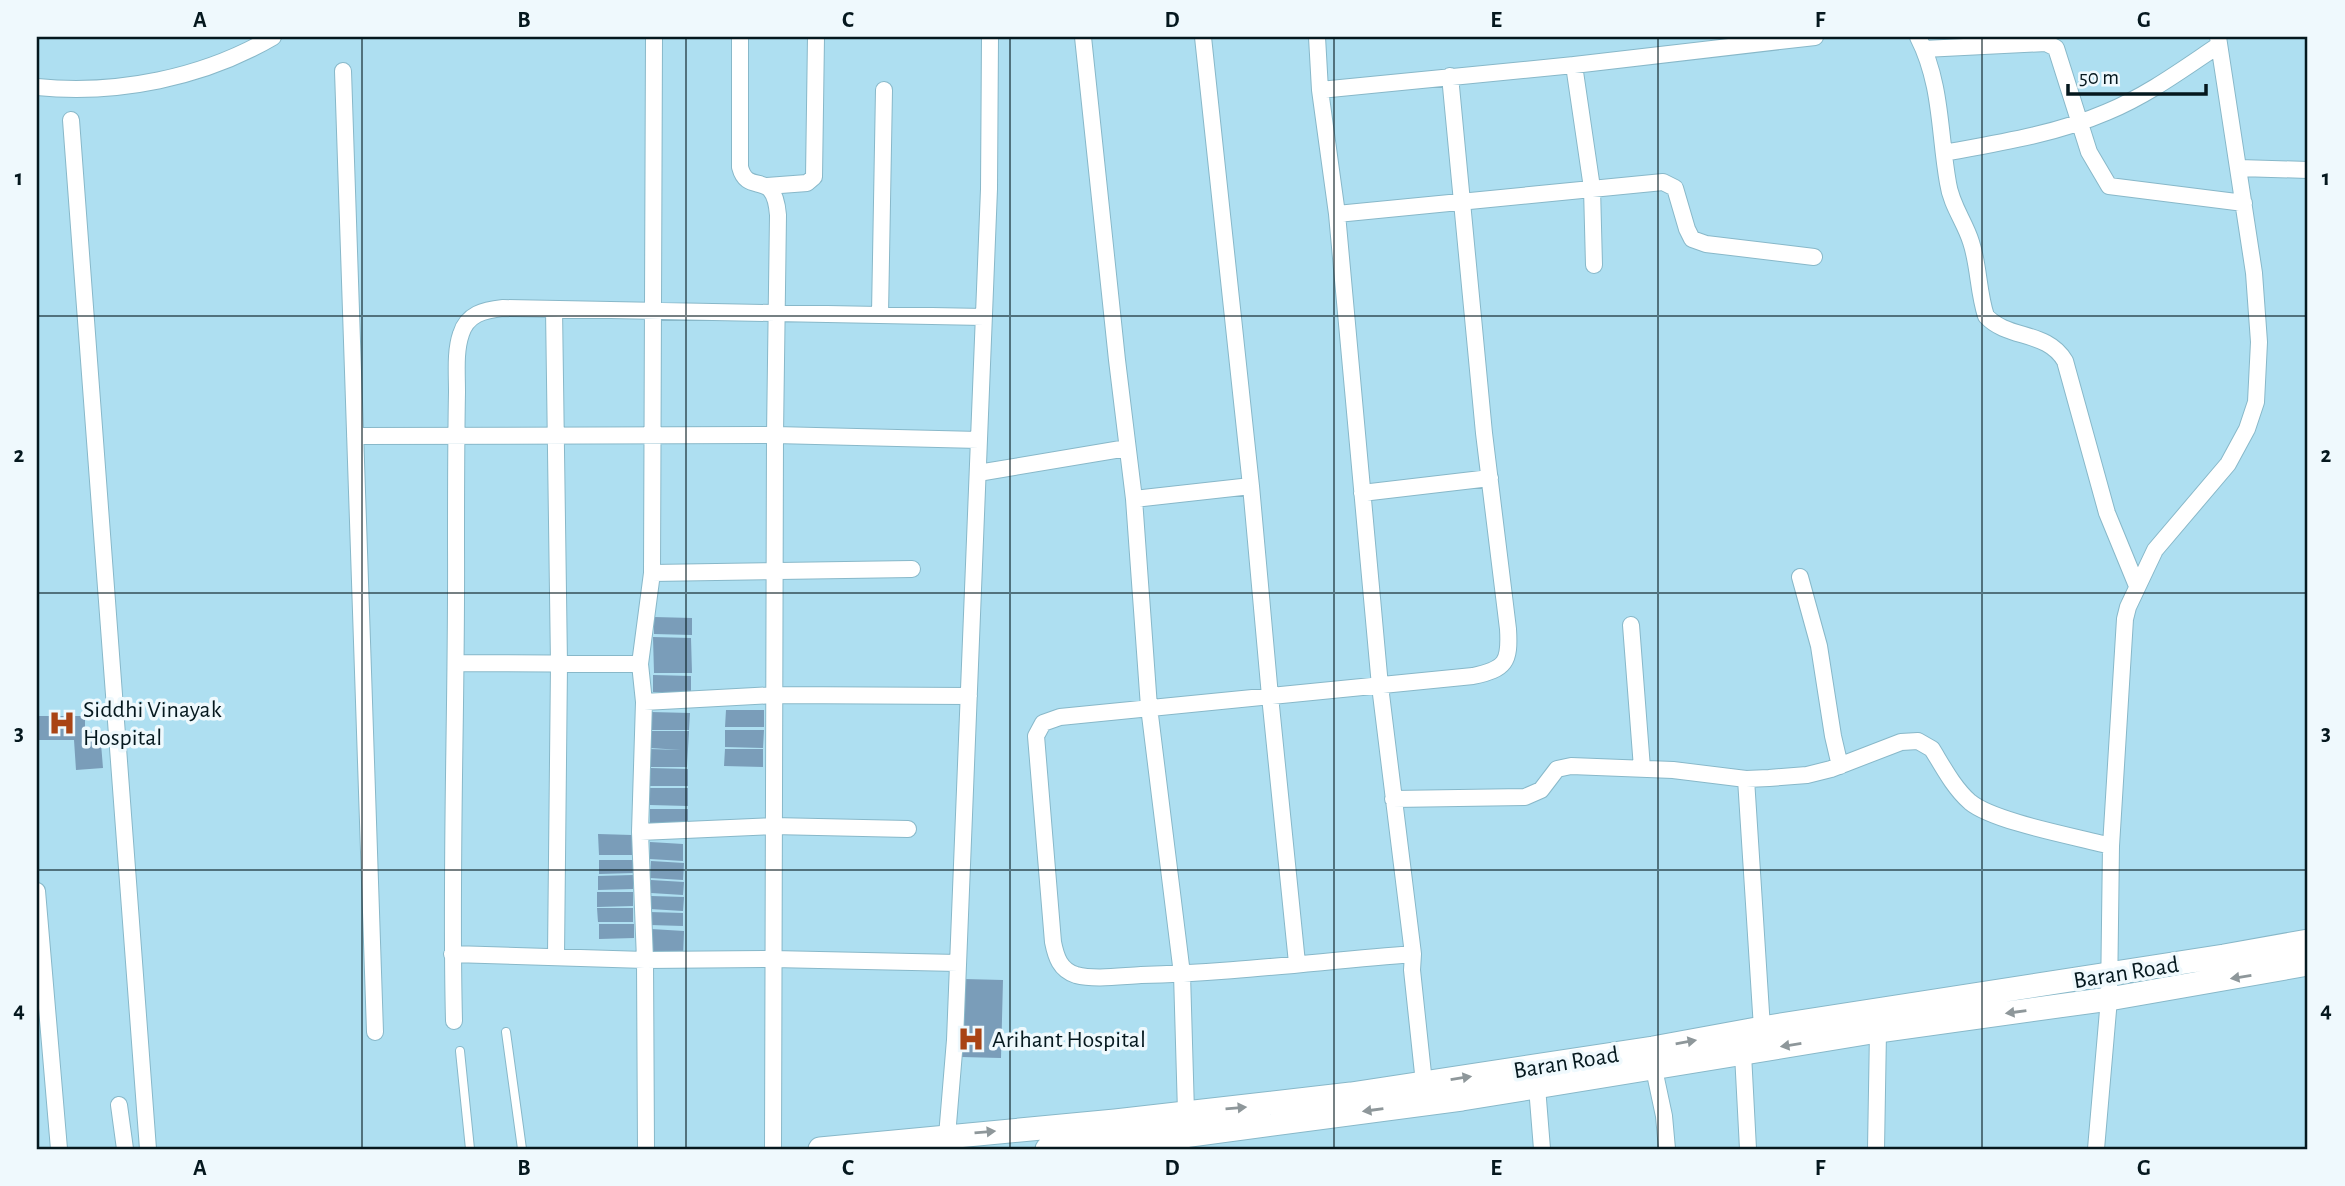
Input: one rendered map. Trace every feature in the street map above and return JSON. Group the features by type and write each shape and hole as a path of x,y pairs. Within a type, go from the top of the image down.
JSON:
{"main road":[{"name":"Baran Road","path":"820,1149 1351,1094 1653,1048 1762,1028 2308,941"},
{"name":"Baran Road","path":"1047,1149 1182,1142 1654,1069 1878,1031 2109,999 2308,964"}],"street":[{"path":"37,86 53,88 128,84 178,76 231,59 273,37"},
{"path":"646,1149 645,960 640,832 644,702 640,664 652,573 654,37"},
{"path":"740,37 740,167 743,177 767,186 807,183 814,177 816,37"},
{"path":"947,1136 955,1040 978,473 989,189 990,37"},
{"path":"1083,37 1134,499 1149,706 1182,974 1186,1112 1182,1142"},
{"path":"1203,37 1251,486 1297,963"},
{"path":"1317,37 1320,90 1337,214 1380,686 1413,954 1412,970 1424,1083"},
{"path":"1320,90 1574,65 1815,37"},
{"path":"1944,153 2027,138 2106,113 2149,92 2219,41 2257,303 2259,379 2248,429 2228,464 2155,550 2137,586 2125,619 2111,846 2109,999 2096,1149"},
{"path":"2137,586 2107,513 2061,353 2046,342 2000,327 1986,316 1971,242 1948,186 1939,101 1932,69 1921,43 2046,43 2056,48 2089,152 2109,186 2244,203"},
{"path":"1574,65 1592,188 1594,265"},
{"path":"343,71 375,1032"},
{"path":"1413,954 1182,974 1076,975 1058,961 1053,942 1037,731 1043,723 1060,717 1480,674 1498,669 1505,662 1508,654 1508,629 1490,478 1450,76"},
{"path":"880,314 884,90"},
{"path":"71,120 148,1149"},
{"path":"2239,168 2308,170"},
{"path":"1337,214 1655,182 1671,184 1678,195 1692,239 1706,244 1814,257"},
{"path":"767,186 776,194 778,215 773,1149"},
{"path":"454,1021 456,437 458,351 461,334 468,320 492,309 984,317"},
{"path":"554,309 559,664 556,956"},
{"path":"355,436 775,435 979,440"},
{"path":"978,473 1127,448"},
{"path":"1362,493 1490,478"},
{"path":"1134,499 1251,486"},
{"path":"652,573 912,569"},
{"path":"1800,577 1819,646 1840,766"},
{"path":"1632,625 1642,768"},
{"path":"456,663 640,664"},
{"path":"644,702 774,695 969,696"},
{"path":"1393,799 1525,797 1537,794 1553,772 1564,767 1642,768 1746,779 1807,775 1840,766 1901,742 1918,741 1932,749 1958,789 1978,808 2111,846"},
{"path":"1746,779 1762,1028"},
{"path":"640,832 773,826 908,829"},
{"path":"37,891 45,1081 60,1149"},
{"path":"453,954 645,960 773,959 958,963"},
{"path":"1876,1149 1878,1031"},
{"path":"1743,1054 1748,1149"},
{"path":"1654,1069 1664,1116 1667,1149"},
{"path":"1537,1087 1542,1149"},
{"path":"119,1105 125,1149"}],"lane":[{"path":"506,1032 522,1149"},
{"path":"460,1051 470,1149"}],"building":[{"path":"654,617 692,618 692,635 654,634"},
{"path":"653,637 691,638 692,673 654,673"},
{"path":"653,675 691,676 691,693 653,692"},
{"path":"726,710 764,710 764,727 725,727"},
{"path":"651,712 690,713 689,730 651,730"},
{"path":"37,716 85,716 85,732 100,731 103,768 76,770 74,740 37,740"},
{"path":"725,730 764,730 763,748 725,747"},
{"path":"650,731 689,731 687,767 649,767 649,749 681,750 650,748"},
{"path":"725,749 763,749 763,767 724,766"},
{"path":"650,768 688,769 688,786 650,786"},
{"path":"650,788 688,788 688,806 650,805"},
{"path":"650,809 688,809 688,826 650,826"},
{"path":"598,834 632,835 634,855 599,855"},
{"path":"650,842 683,844 683,861 650,859"},
{"path":"599,860 634,860 634,873 599,874"},
{"path":"651,861 684,863 683,880 650,878"},
{"path":"633,875 633,889 598,890 598,876"},
{"path":"651,880 684,882 683,895 651,893"},
{"path":"597,892 633,892 633,906 597,907"},
{"path":"651,896 684,897 683,911 650,909"},
{"path":"597,908 633,908 633,922 598,922"},
{"path":"650,912 683,913 683,926 650,925"},
{"path":"599,924 634,924 634,938 599,939"},
{"path":"651,929 684,931 683,958 650,956"},
{"path":"964,979 1003,980 1001,1058 962,1057"}],"place":[{"name":"Siddhi Vinayak Hospital","path":"62,723"},
{"name":"Arihant Hospital","path":"971,1039"}]}
